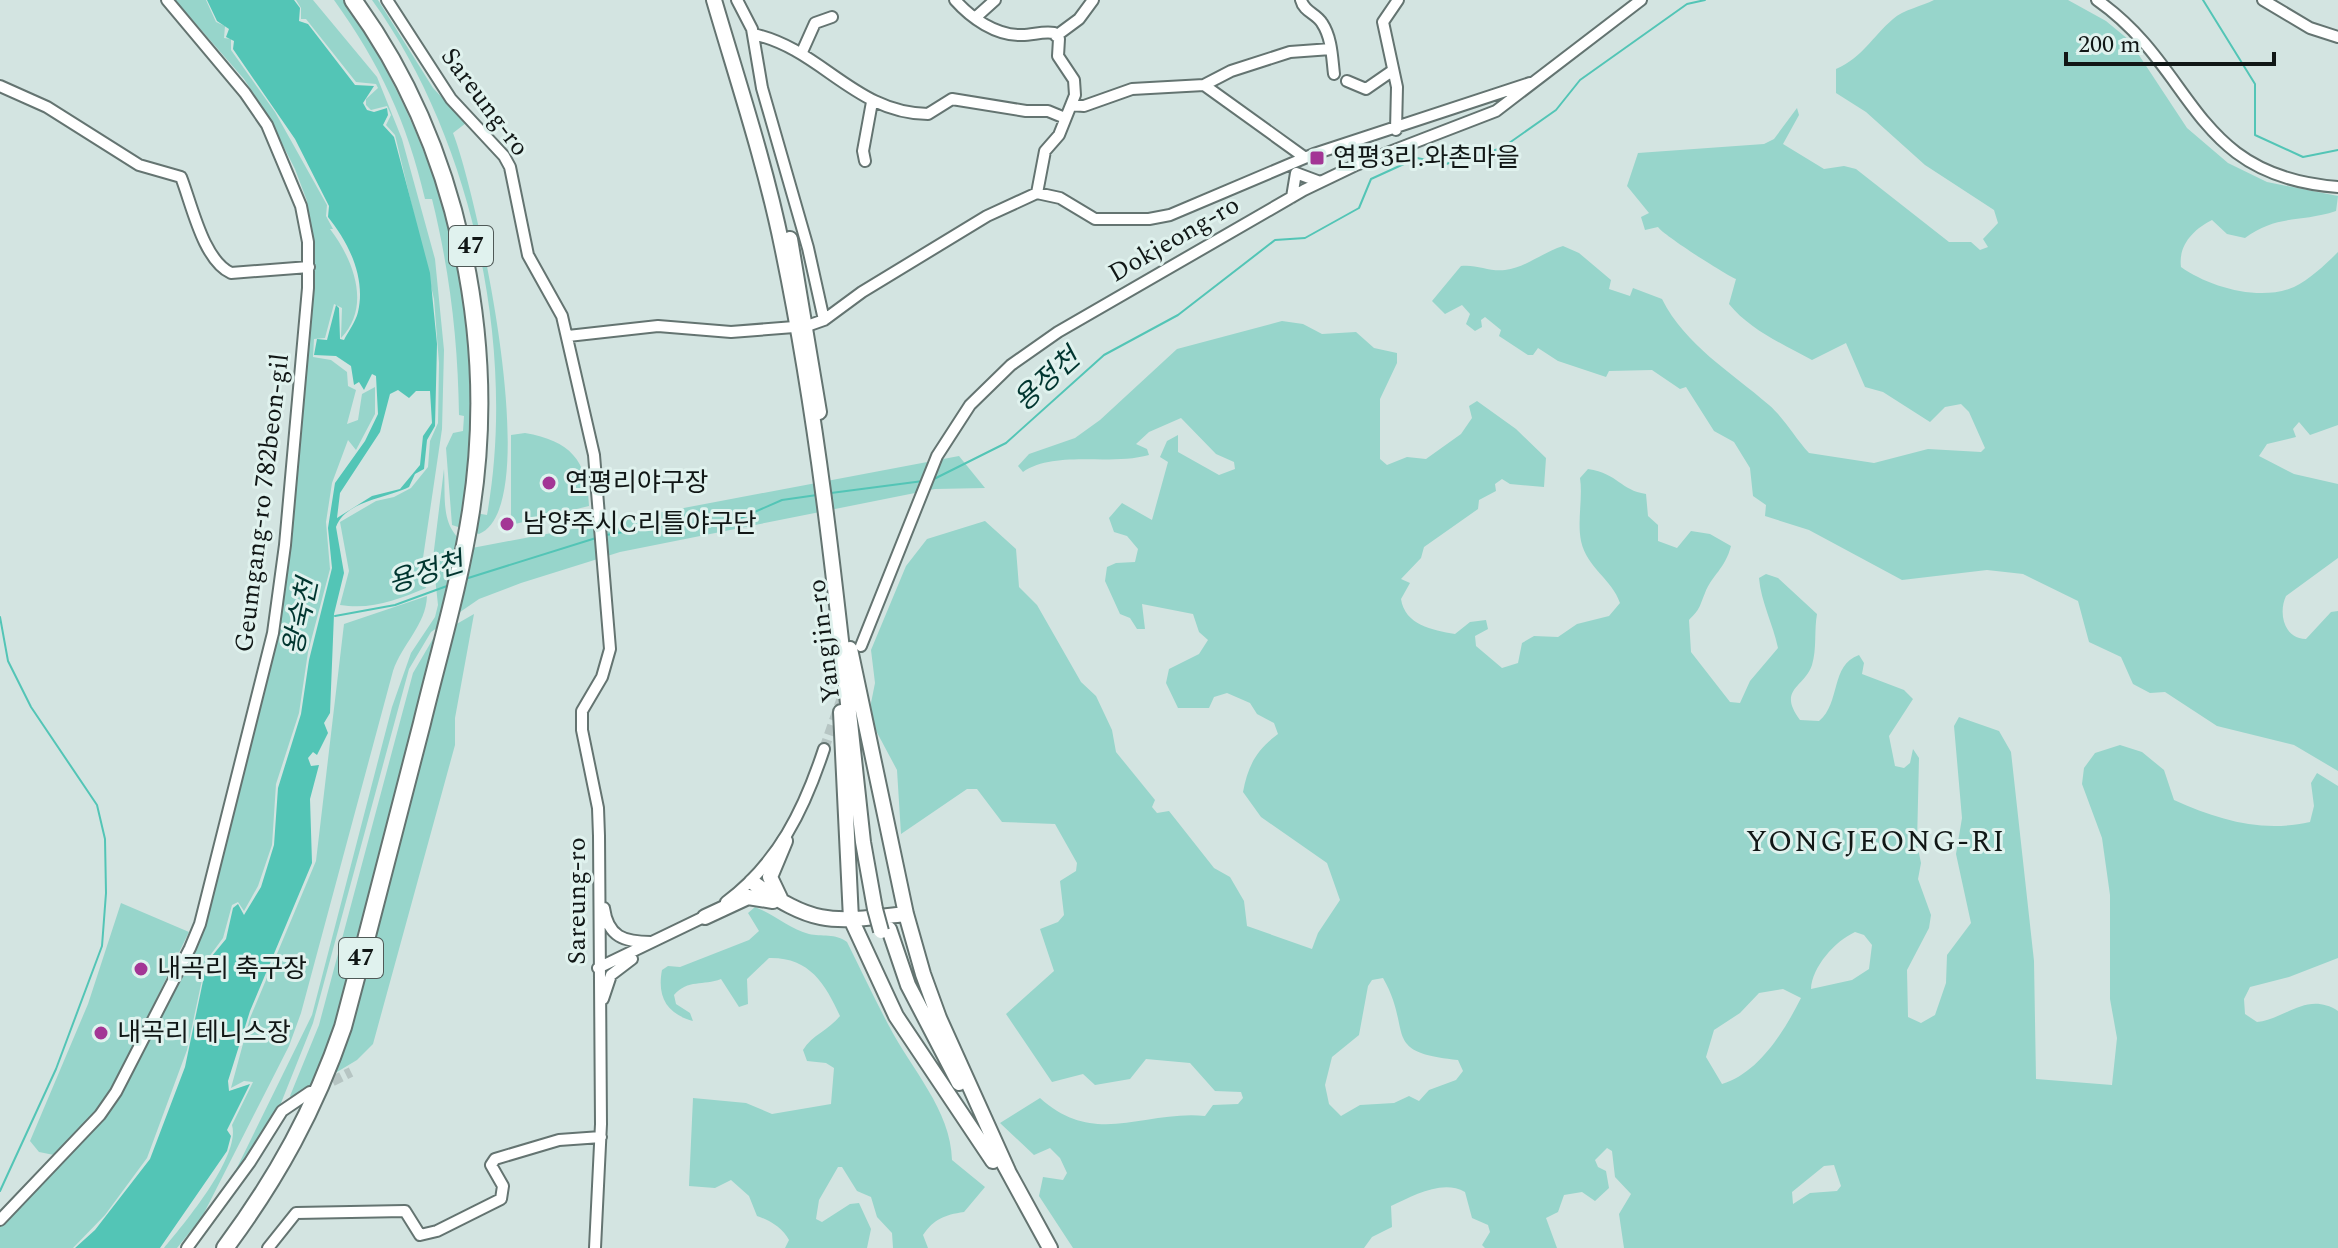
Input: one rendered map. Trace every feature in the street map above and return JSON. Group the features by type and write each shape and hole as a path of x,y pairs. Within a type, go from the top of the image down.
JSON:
{"highway":[{"name":"47","path":"353,0 414,105 449,201 462,251 478,359 475,514"},
{"name":"47","path":"237,1248 290,1171 338,1072 355,1019 446,646 489,436 488,358 472,254 435,130 419,95 364,0"},
{"name":"47","path":"225,1248 267,1191 299,1136 326,1079 343,1027 446,646"}],"main road":[{"name":"Yangjin-ro","path":"714,0 767,182 801,327"},
{"name":"Yangjin-ro","path":"723,0 773,169 801,327 850,643 863,842 879,908 916,1020 1041,1248"},
{"path":"850,643 906,914 939,1018 1008,1171"},
{"path":"850,643 843,806 851,919 896,1016 993,1161"},
{"path":"785,841 770,877 785,905"},
{"path":"752,882 785,905 811,917 851,919 906,914"},
{"path":"705,917 748,897 785,905"},
{"name":"Yangjin-ro","path":"885,930 929,1029 1050,1248"}],"street":[{"name":"Geumgang-ro 782beon-gil","path":"0,1220 46,1175 111,1100 200,924 273,633 285,545 309,267 301,206 267,125 245,93 167,0"},
{"name":"Sareung-ro","path":"387,0 451,99 504,156 513,179 528,255 562,316 594,455 610,649 602,677 582,711 582,730 598,808 600,881 598,1023 601,1137 595,1248"},
{"path":"737,0 753,34 762,88 824,320"},
{"path":"955,0 975,18 1006,34 1044,32 1056,36"},
{"path":"975,18 995,0"},
{"path":"1056,36 1086,11 1093,0"},
{"path":"1301,0 1306,10 1323,24 1331,49 1334,74"},
{"path":"1396,130 1398,94 1383,22 1398,0"},
{"path":"568,336 658,326 731,332 801,327 824,320 869,288 987,216 1037,193 1060,198 1095,219 1149,219 1197,206 1294,169 1304,157 1396,130 1464,102 1515,92 1538,81 1641,0"},
{"path":"2097,0 2119,16 2149,46 2215,137 2257,166 2299,180 2338,187"},
{"path":"2263,0 2310,28 2338,37"},
{"path":"802,52 815,23 825,16 832,17"},
{"path":"753,34 802,52 872,102 928,114 952,99 1026,111 1048,111 1065,118"},
{"path":"1037,193 1045,151 1059,135 1075,95 1074,80 1058,56 1056,36"},
{"path":"1071,105 1084,106 1132,89 1204,85 1231,71 1290,52 1331,49"},
{"path":"1347,81 1366,89 1392,71"},
{"path":"1204,85 1304,157"},
{"path":"0,86 47,107 139,165 181,177 194,226 221,268 231,273 309,267"},
{"name":"Dokjeong-ro","path":"850,643 944,443 981,393 1038,345 1304,190 1373,158 1473,122 1515,92"},
{"path":"865,161 863,151 872,102"},
{"path":"1294,169 1320,182"},
{"path":"1294,169 1304,190"},
{"path":"1292,197 1294,169"},
{"path":"2299,180 2338,180"},
{"path":"598,968 705,917 752,882 785,841 804,803 824,749"},
{"path":"600,881 607,924 614,934 627,941 657,942"},
{"path":"598,1023 611,975 657,942"},
{"path":"187,1248 208,1224 282,1111 310,1092"},
{"path":"268,1248 296,1213 405,1211 420,1235 437,1231 501,1199 503,1186 491,1165 495,1159 559,1140 601,1137"}],"shaded area":[{"path":"175,0 206,0 216,22 225,26 224,38 231,39 231,50 275,112 327,205 326,216 333,229 330,229 352,268 356,283 356,312 341,338 342,308 334,304 325,338 314,339 313,357 331,360 347,372 348,386 356,390 347,424 358,420 362,394 375,387 375,414 356,450 348,440 332,483 326,522 330,569 308,652 299,713 276,784 272,845 258,886 244,911 238,902 232,905 223,938 206,961 187,1050 147,1158 105,1215 73,1248 0,1248 0,1224 88,1133 202,928 278,631 314,276 307,201 295,169 267,114 244,79"},
{"path":"207,0 294,0 300,8 299,21 308,24 355,85 374,86 363,103 367,110 374,112 387,108 388,115 383,125 394,137 430,273 437,344 435,426 427,440 424,469 415,474 409,487 349,511 372,496 400,489 420,465 423,436 432,423 430,391 416,391 409,398 398,390 390,394 380,432 340,493 337,518 348,511 336,527 344,573 334,614 330,713 324,723 328,733 317,755 313,752 308,758 311,766 319,765 310,799 312,863 250,1011 228,1081 229,1091 250,1084 227,1130 231,1136 227,1151 160,1248 75,1248 95,1230 150,1159 185,1067 207,962 226,939 233,908 238,904 244,915 261,887 274,845 278,788 301,714 309,660 332,568 328,528 335,483 365,441 378,414 376,376 372,374 364,390 359,382 354,385 351,366 336,356 314,355 317,339 327,340 336,305 339,308 340,339 344,340 354,323 360,299 358,274 343,238 328,217 329,206 295,139 233,49 234,41 226,37 229,29 217,21"},
{"path":"296,0 313,0 377,77 402,139 435,259 444,350 442,429 423,558 426,588 374,605 340,605 349,571 340,522 376,501 394,497 411,488 428,467 430,441 438,423 439,363 434,299 395,135 386,125 391,115 387,106 371,110 366,105 366,99 378,88 376,84 356,82 306,19 301,19 301,8"},
{"path":"334,0 344,0 376,52 423,150 441,201 465,306 471,360 472,414 464,511 487,515 495,451 496,383 490,315 478,247 460,180 436,115 407,55 372,0 378,0 433,88 466,123 453,133 464,166 489,278 507,411 507,468 498,511 479,534 452,525 446,448 453,433 463,431 464,416 459,415 452,307 432,199 425,199 410,144 390,95 365,47"},
{"path":"1934,0 2068,0 2106,21 2129,40 2187,128 2228,163 2267,182 2338,196 2336,211 2278,222 2245,238 2227,234 2212,220 2199,228 2185,245 2181,267 2220,286 2266,293 2300,284 2338,252 2338,425 2310,435 2299,422 2293,429 2296,437 2267,444 2259,456 2294,474 2338,484 2338,558 2286,596 2283,617 2292,635 2306,639 2331,612 2338,611 2338,771 2294,745 2217,726 2165,692 2150,693 2133,684 2121,657 2089,642 2078,601 2023,574 1987,570 1902,580 1809,530 1765,516 1766,505 1753,496 1750,468 1734,442 1714,431 1686,387 1680,389 1652,370 1609,371 1606,377 1558,361 1538,348 1533,355 1528,355 1499,336 1501,330 1485,317 1481,320 1482,327 1475,331 1466,324 1470,314 1462,305 1445,314 1432,301 1461,266 1505,270 1521,266 1563,246 1579,253 1611,280 1609,289 1630,296 1633,288 1662,299 1696,344 1774,410 1809,453 1874,463 1928,449 1981,452 1985,448 1969,412 1961,404 1945,407 1930,422 1883,392 1865,387 1846,343 1812,360 1747,321 1729,304 1736,279 1694,254 1658,227 1645,230 1641,217 1649,213 1627,186 1638,153 1764,144 1774,139 1797,108 1799,115 1783,144 1824,169 1844,166 1856,169 1949,242 1971,242 1980,250 1988,247 1983,239 1998,223 1994,210 1925,165 1866,112 1836,93 1836,69 1860,53 1897,16"},
{"path":"1282,321 1303,324 1322,334 1356,332 1374,348 1397,353 1397,363 1380,399 1380,459 1387,465 1407,457 1426,459 1461,434 1472,418 1469,406 1477,401 1516,429 1546,458 1544,487 1510,484 1502,479 1495,484 1496,491 1479,500 1478,509 1424,547 1421,558 1401,579 1410,583 1401,599 1404,608 1421,625 1455,634 1470,622 1486,620 1488,629 1475,636 1476,646 1502,668 1518,663 1522,643 1534,636 1558,637 1577,624 1609,616 1620,603 1588,559 1581,541 1580,478 1588,469 1606,474 1630,489 1646,494 1648,516 1658,525 1658,541 1677,548 1691,531 1710,534 1731,546 1696,613 1689,620 1691,652 1730,702 1740,703 1750,681 1778,648 1760,587 1759,578 1766,574 1778,578 1817,614 1812,665 1792,695 1791,702 1800,720 1819,721 1826,713 1844,667 1859,655 1864,663 1862,674 1904,690 1913,699 1889,736 1895,766 1904,768 1910,763 1913,749 1919,758 1917,844 1921,863 1918,879 1931,915 1929,928 1907,970 1908,1017 1921,1023 1935,1015 1946,983 1947,955 1971,923 1956,854 1962,818 1954,726 1959,717 1999,731 2011,752 2034,961 2036,1079 2112,1085 2117,1038 2110,999 2110,895 2102,838 2082,784 2084,768 2095,753 2120,745 2142,752 2164,770 2174,800 2240,823 2274,826 2310,822 2314,806 2311,783 2317,773 2338,786 2338,958 2289,977 2250,987 2244,999 2245,1014 2257,1022 2306,1005 2327,1006 2338,1011 2338,1248 1624,1248 1619,1214 1631,1194 1615,1177 1612,1151 1607,1148 1595,1160 1598,1167 1606,1171 1609,1188 1595,1201 1582,1192 1564,1195 1558,1212 1546,1218 1557,1248 1485,1248 1482,1245 1490,1232 1488,1225 1472,1218 1465,1192 1447,1187 1428,1190 1391,1206 1392,1227 1372,1237 1364,1248 1073,1248 1039,1196 1043,1177 1063,1180 1067,1173 1060,1158 1050,1148 1034,1155 1000,1123 1040,1098 1060,1113 1080,1121 1120,1124 1205,1116 1213,1105 1238,1104 1243,1098 1241,1092 1215,1091 1190,1063 1146,1059 1130,1079 1095,1085 1083,1074 1052,1082 1006,1014 1054,971 1040,929 1058,922 1064,915 1060,881 1076,871 1077,863 1055,824 1002,822 977,789 967,789 901,834 897,770 873,725 870,708 875,683 871,650 906,566 927,539 985,521 1016,549 1019,587 1037,605 1081,682 1096,696 1112,730 1116,752 1155,800 1152,807 1157,813 1169,811 1214,868 1230,877 1244,901 1247,926 1312,949 1318,933 1340,900 1327,863 1261,817 1243,792 1254,759 1278,734 1274,723 1257,714 1250,703 1227,693 1214,697 1209,708 1178,708 1166,683 1169,669 1199,654 1208,640 1199,632 1193,614 1142,604 1145,629 1137,629 1130,618 1120,614 1105,581 1107,567 1135,562 1138,549 1127,536 1114,532 1109,518 1122,503 1152,520 1168,462 1160,457 1167,441 1178,435 1178,452 1219,475 1235,469 1234,462 1216,454 1181,418 1149,432 1136,444 1147,449 1149,455 1051,462 1023,472 1018,466 1029,454 1075,438 1100,420 1177,349","holes":["1855,932 1864,935 1872,945 1869,969 1852,980 1811,989 1820,964 1847,936","1383,978 1392,997 1402,1036 1408,1045 1433,1056 1458,1060 1463,1071 1456,1080 1429,1090 1419,1101 1409,1096 1394,1103 1360,1105 1341,1116 1329,1104 1325,1085 1332,1057 1359,1035 1368,986 1372,980","1783,989 1801,998 1779,1036 1759,1060 1748,1070 1722,1084 1706,1057 1714,1030 1740,1013 1759,993","1834,1165 1841,1186 1837,1191 1810,1193 1793,1204 1792,1192 1824,1166"]},
{"name":"연평리야구장","path":"525,433 554,441 573,455 584,476 589,506 511,525 511,435"},
{"path":"959,456 985,488 935,489 620,552 479,599 431,632 409,669 313,1023 279,1108 229,1184 312,1015 392,707 411,653 435,617 438,605 433,558 444,469 449,524 461,541 472,548"},
{"path":"427,596 423,616 393,671 301,1013 289,1046 202,1217 177,1248 164,1248 197,1207 220,1171 228,1154 232,1125 253,1082 244,1081 231,1088 250,1018 316,861 344,624"},
{"path":"474,614 455,718 455,745 373,1044 357,1060 292,1099 290,1096 319,1025 413,673 434,637"},
{"path":"121,903 189,932 111,1091 59,1156 39,1152 30,1141 88,1004"},
{"path":"755,907 802,932 838,937 847,942 889,1026 937,1107 945,1124 952,1160 985,1187 964,1212 945,1216 931,1225 923,1235 928,1248 893,1248 892,1233 877,1217 871,1197 857,1191 842,1167 838,1167 819,1200 816,1219 822,1222 850,1204 859,1203 871,1229 867,1248 785,1248 789,1240 783,1232 757,1216 749,1196 731,1180 715,1188 689,1186 693,1098 746,1103 772,1114 831,1104 834,1068 826,1063 807,1061 803,1050 840,1016 821,983 805,967 783,959 769,958 747,979 748,1004 739,1007 721,979 685,987 674,995 676,1004 690,1013 693,1021 676,1014 662,996 662,970 668,966 680,967 749,940 759,931 748,913"}],"waterway":[{"name":"용정천","path":"934,479 1006,443 1104,355 1178,315 1275,240 1305,238 1359,208 1371,179 1417,158 1446,164 1502,148 1556,110 1580,80 1687,4 1705,0"},
{"name":"용정천","path":"2203,0 2255,84 2255,135 2303,157 2338,150"},
{"name":"용정천","path":"831,493 923,481"},
{"name":"용정천","path":"606,535 675,523 727,524 782,500 817,495"},
{"name":"용정천","path":"465,579 596,538"},
{"name":"용정천","path":"335,616 395,605 447,586"},
{"path":"0,617 8,661 31,707 97,805 105,839 106,893 102,946 56,1069 0,1191"}],"tunnel":[{"path":"824,749 845,689"},
{"path":"319,1088 351,1072"}],"place":[{"name":"연평3리.와촌마을","path":"1317,158"},
{"name":"연평리야구장","path":"549,483"},
{"name":"남양주시C리틀야구단","path":"507,524"},
{"name":"내곡리 축구장","path":"141,969"},
{"name":"내곡리 테니스장","path":"101,1033"}],"district":[{"name":"YONGJEONG-RI","path":"1876,842"}],"water label":[{"name":"왕숙천","path":"301,617"}]}
